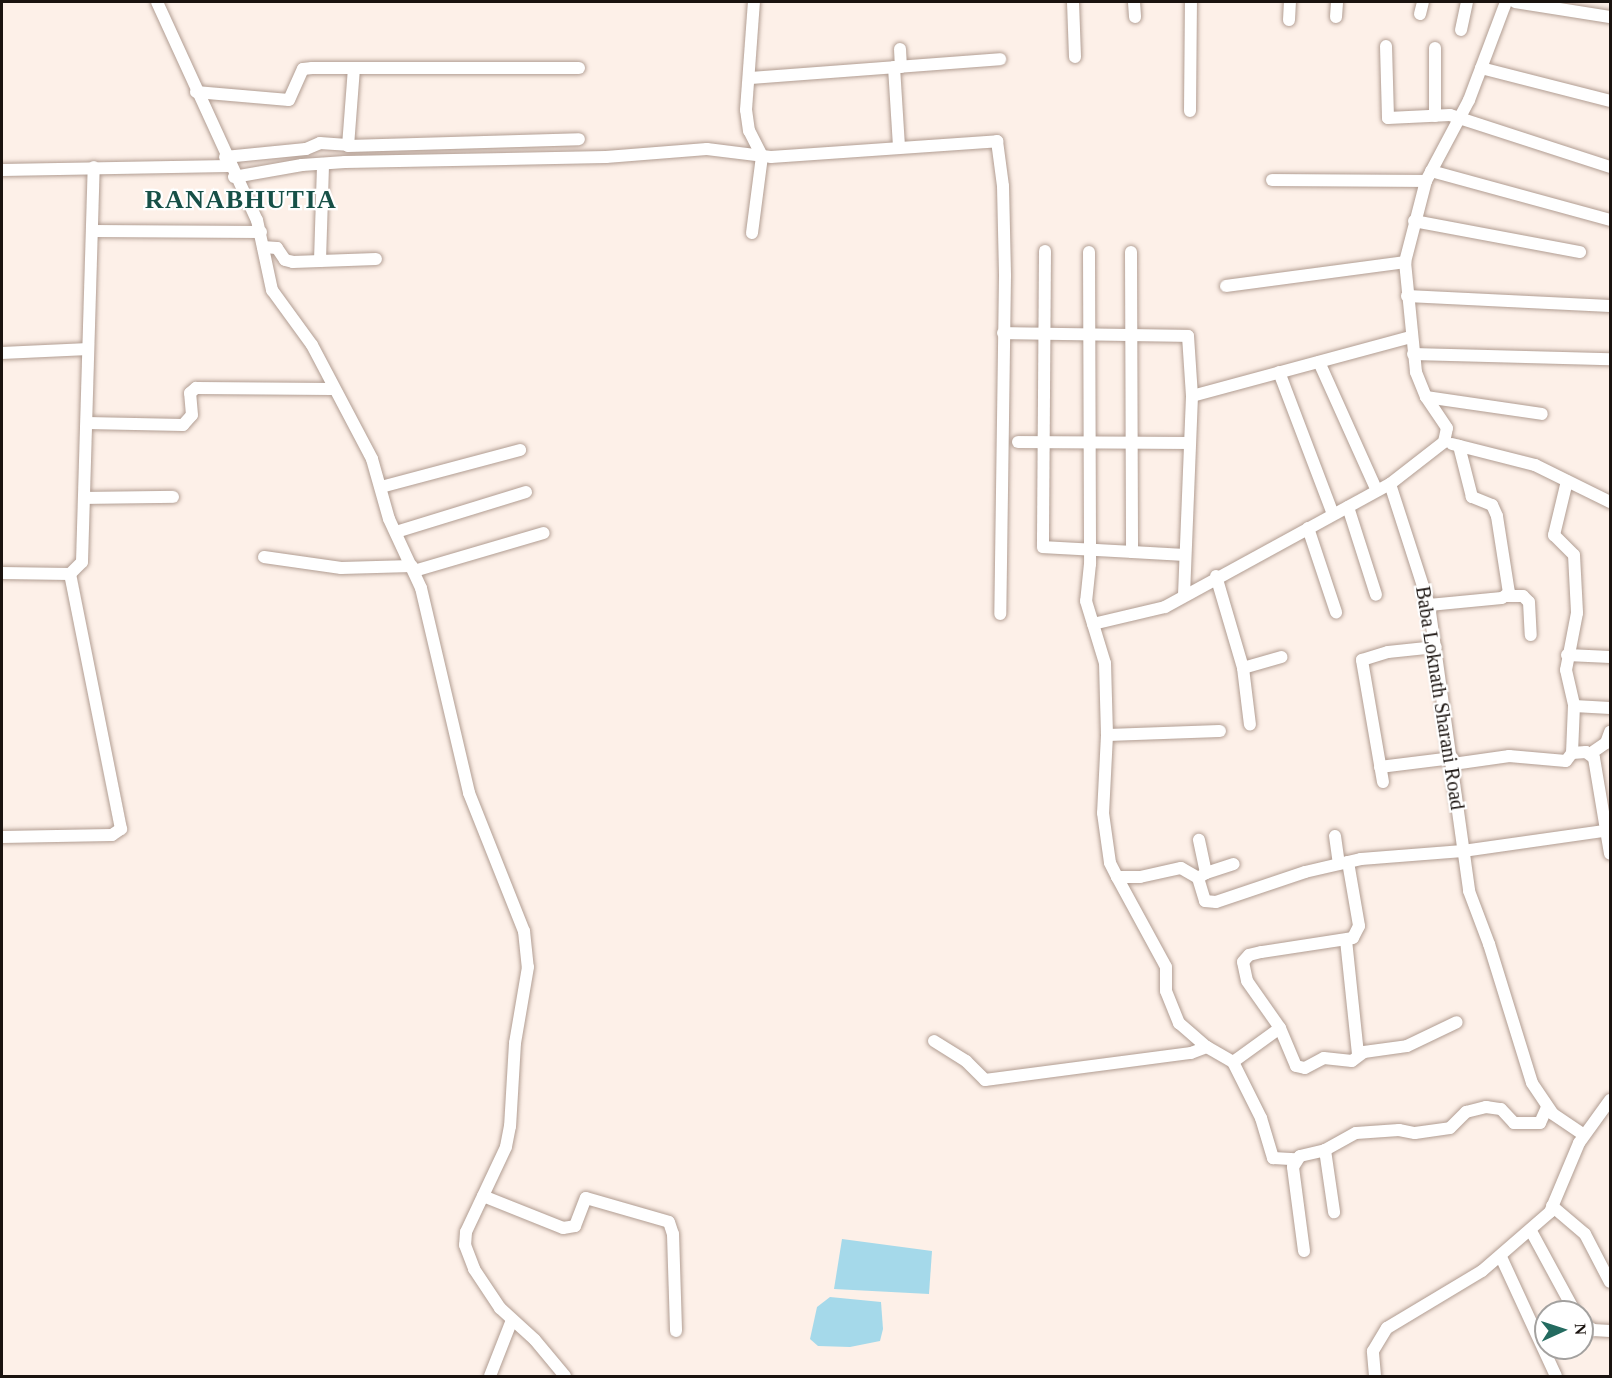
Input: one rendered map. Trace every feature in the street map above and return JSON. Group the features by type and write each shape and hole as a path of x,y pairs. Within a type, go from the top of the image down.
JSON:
{"street":[{"path":"157,2 229,166 261,232 272,290 312,345 332,389 372,459 408,568 469,793 524,931 528,953 515,1043 510,1126 506,1147 466,1232 467,1257 512,1320 535,1340 565,1377"},
{"path":"752,233 762,156 749,131 746,110 754,2"},
{"path":"1073,2 1076,57"},
{"path":"1134,2 1135,17"},
{"path":"1190,111 1191,2"},
{"path":"1289,20 1290,2"},
{"path":"1336,17 1337,2"},
{"path":"1461,30 1467,2"},
{"path":"1093,624 1166,607 1216,576 1390,484 1444,442 1447,428 1426,397 1413,354 1405,262 1414,221 1429,176 1458,120 1506,2"},
{"path":"1515,2 1611,17"},
{"path":"1386,46 1388,118 1435,116 1458,120 1611,167"},
{"path":"1435,48 1435,116"},
{"path":"899,147 897,67 900,49"},
{"path":"750,78 1000,59"},
{"path":"347,145 354,68"},
{"path":"196,92 279,101 293,95 303,69 579,68"},
{"path":"1481,68 1611,101"},
{"path":"229,166 306,149 320,143 347,145 579,139"},
{"path":"2,170 606,157 707,149 762,156 997,141 1003,186 1000,614"},
{"path":"320,261 323,164"},
{"path":"2,573 70,574 82,562 86,498 94,167"},
{"path":"1272,180 1429,176 1611,220"},
{"path":"1414,221 1580,252"},
{"path":"92,231 261,232"},
{"path":"263,247 277,248 288,262 375,259"},
{"path":"1045,251 1043,547 1185,555"},
{"path":"1089,252 1090,550 1086,601 1104,648 1107,735 1102,813 1110,863 1166,967 1166,991 1179,1023 1207,1047 1233,1062 1262,1118 1273,1158 1295,1159 1325,1150 1356,1133 1399,1130 1415,1133 1450,1128 1466,1112 1486,1107 1501,1109 1514,1123 1540,1123 1547,1107"},
{"path":"1131,252 1132,552"},
{"path":"1226,286 1405,262"},
{"path":"1407,296 1611,306"},
{"path":"1003,333 1188,336 1192,396 1188,443 1184,594"},
{"path":"1192,396 1410,337"},
{"path":"2,353 88,349"},
{"path":"1413,354 1611,359"},
{"path":"1319,362 1377,491"},
{"path":"1279,372 1333,514"},
{"path":"87,423 183,425 192,416 190,393 196,388 332,389"},
{"path":"1426,397 1542,414"},
{"path":"1018,442 1188,443"},
{"path":"1444,442 1535,465 1611,502"},
{"path":"1459,446 1472,497 1492,506 1497,516 1509,587 1506,596"},
{"path":"381,488 520,450"},
{"path":"1567,481 1554,535 1574,555 1577,614 1567,655 1567,681 1574,706 1572,753"},
{"name":"Baba Loknath Sharani Road","path":"1390,484 1429,605 1469,891 1518,1031 1524,1064 1547,1107 1584,1136"},
{"path":"396,532 526,492"},
{"path":"86,498 173,497"},
{"path":"1348,507 1376,595"},
{"path":"1308,528 1336,612"},
{"path":"264,557 326,566 408,568 544,533"},
{"path":"2,837 112,835 121,829 70,574"},
{"path":"1216,576 1243,668 1250,725"},
{"path":"1429,605 1522,596 1529,602 1531,635"},
{"path":"1383,782 1362,660 1388,652 1436,648"},
{"path":"1567,655 1611,657"},
{"path":"1243,668 1281,657"},
{"path":"1574,706 1611,708"},
{"path":"1107,735 1220,731"},
{"path":"1380,767 1509,756 1561,761 1572,753 1590,754 1606,743 1611,732"},
{"path":"1590,754 1598,783 1611,854"},
{"path":"1598,783 1611,782"},
{"path":"1199,840 1205,901 1216,902 1344,863 1462,851 1607,831"},
{"path":"1335,836 1359,926 1353,938 1245,958 1247,981 1280,1028 1296,1066 1301,1069 1324,1058 1346,1061 1359,1055 1407,1046 1457,1022"},
{"path":"1117,877 1131,878 1181,868 1202,876 1234,864"},
{"path":"1346,940 1359,1055"},
{"path":"1233,1062 1280,1028"},
{"path":"934,1041 966,1061 985,1080 1191,1053 1207,1047"},
{"path":"1375,1377 1373,1351 1387,1328 1501,1257 1532,1231 1552,1206 1584,1136 1611,1100"},
{"path":"1325,1150 1334,1212"},
{"path":"1295,1159 1304,1251"},
{"path":"483,1196 563,1228 575,1226 586,1198 669,1222 673,1234 676,1331"},
{"path":"1552,1206 1585,1234 1611,1282"},
{"path":"1532,1231 1569,1300"},
{"path":"1501,1257 1556,1377"},
{"path":"490,1377 512,1320"},
{"path":"1594,1330 1611,1331"}],"water":[{"path":"842,1239 932,1251 929,1294 834,1289"},
{"path":"830,1297 881,1302 883,1329 880,1341 850,1347 818,1346 810,1339 817,1307"}],"district":[{"name":"RANABHUTIA","path":"241,200"}]}
